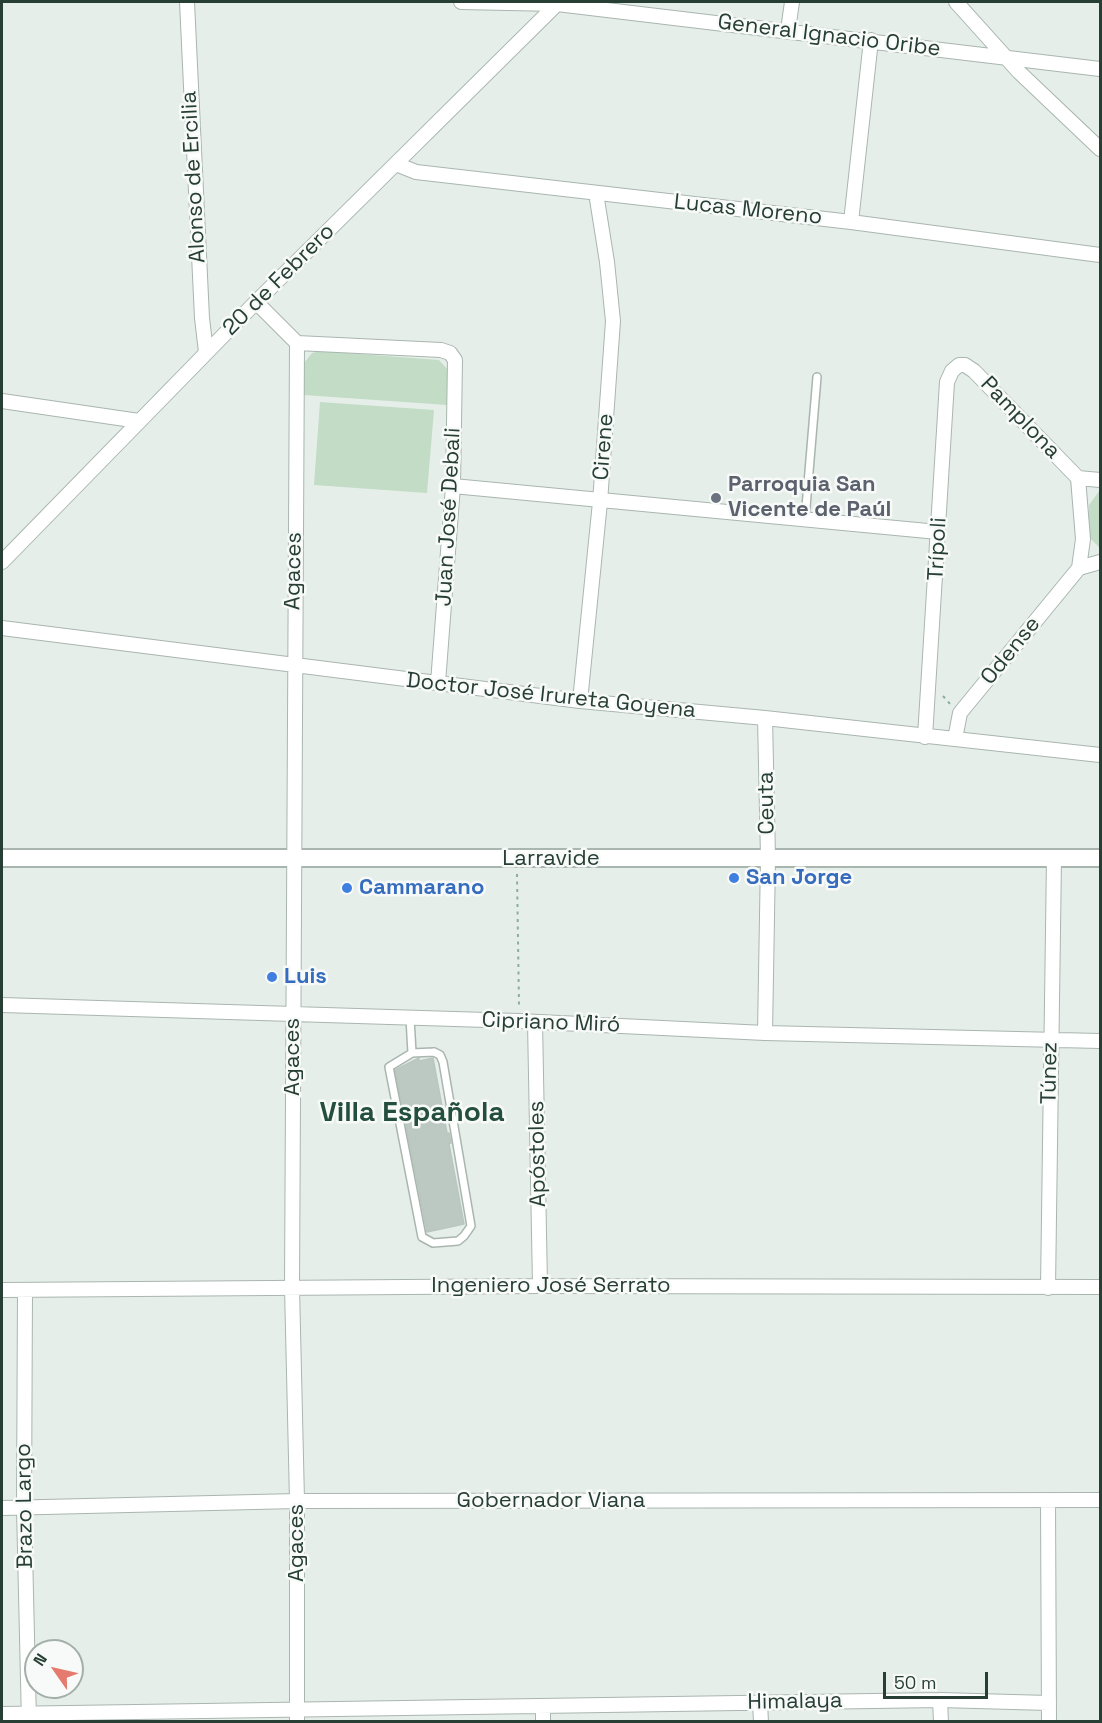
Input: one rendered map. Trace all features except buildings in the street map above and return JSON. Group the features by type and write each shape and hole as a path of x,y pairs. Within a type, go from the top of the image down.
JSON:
{"street":[{"name":"Alonso de Ercilia","path":"187,2 195,189 206,352"},
{"name":"General Ignacio Oribe","path":"460,2 558,3 1101,69"},
{"path":"788,30 792,2"},
{"path":"956,2 1056,109 1101,149"},
{"name":"20 de Febrero","path":"2,562 206,352 558,3"},
{"path":"851,222 871,40"},
{"name":"Lucas Moreno","path":"396,164 416,172 851,222 1101,255"},
{"name":"Cirene","path":"580,701 600,502 613,321 607,262 596,193"},
{"path":"256,302 297,343"},
{"name":"Juan José Debali","path":"297,343 441,350 450,353 455,360 453,486 438,683"},
{"name":"Agaces","path":"297,343 293,666 291,1287 297,1501 297,1715"},
{"name":"Pamplona","path":"959,366 965,365 974,371 1078,478 1101,480"},
{"name":"Trípoli","path":"925,737 947,382 952,371 959,366"},
{"path":"2,401 139,421"},
{"name":"Pamplona","path":"1078,478 1083,539 1079,568"},
{"path":"453,486 600,502 938,531"},
{"path":"1079,568 1101,562"},
{"name":"Odense","path":"955,739 960,713 1079,568"},
{"name":"Doctor José Irureta Goyena","path":"2,628 580,701 765,718 1101,755"},
{"name":"Ceuta","path":"765,718 768,858 765,1033"},
{"name":"Larravide","path":"2,858 1101,858"},
{"name":"Túnez","path":"1048,1288 1054,858"},
{"name":"Cipriano Miró","path":"2,1005 519,1021 765,1033 1101,1041"},
{"name":"Apóstoles","path":"536,1022 540,1286"},
{"name":"Ingeniero José Serrato","path":"2,1290 540,1286 1101,1287"},
{"name":"Brazo Largo","path":"24,1290 24,1508 29,1717"},
{"name":"Gobernador Viana","path":"2,1508 297,1501 1101,1500"},
{"path":"1048,1501 1050,1722"},
{"path":"940,1700 941,1722"},
{"name":"Himalaya","path":"2,1714 29,1717 297,1715 543,1706 940,1700 1049,1703"},
{"path":"760,1703 760,1722"},
{"path":"543,1706 543,1722"}],"lane":[{"path":"805,519 817,377"},
{"path":"410,1018 412,1053"},
{"path":"434,1052 440,1055 443,1062 471,1226 465,1236 458,1241 433,1243 422,1237 389,1067 412,1053 434,1052"}],"path":[{"path":"929,680 960,713"},
{"path":"517,859 519,1021"}],"green space":[{"path":"319,351 439,360 448,370 447,405 304,395 304,363 312,353"},
{"path":"320,402 434,410 427,493 314,485"},
{"path":"1100,490 1100,548 1091,539 1089,532 1089,505"}],"place":[{"name":"Parroquia San Vicente de Paúl","path":"716,498"},
{"name":"San Jorge","path":"734,878"},
{"name":"Cammarano","path":"347,888"},
{"name":"Luis","path":"272,977"}],"district":[{"name":"Villa Española","path":"412,1113"}]}
